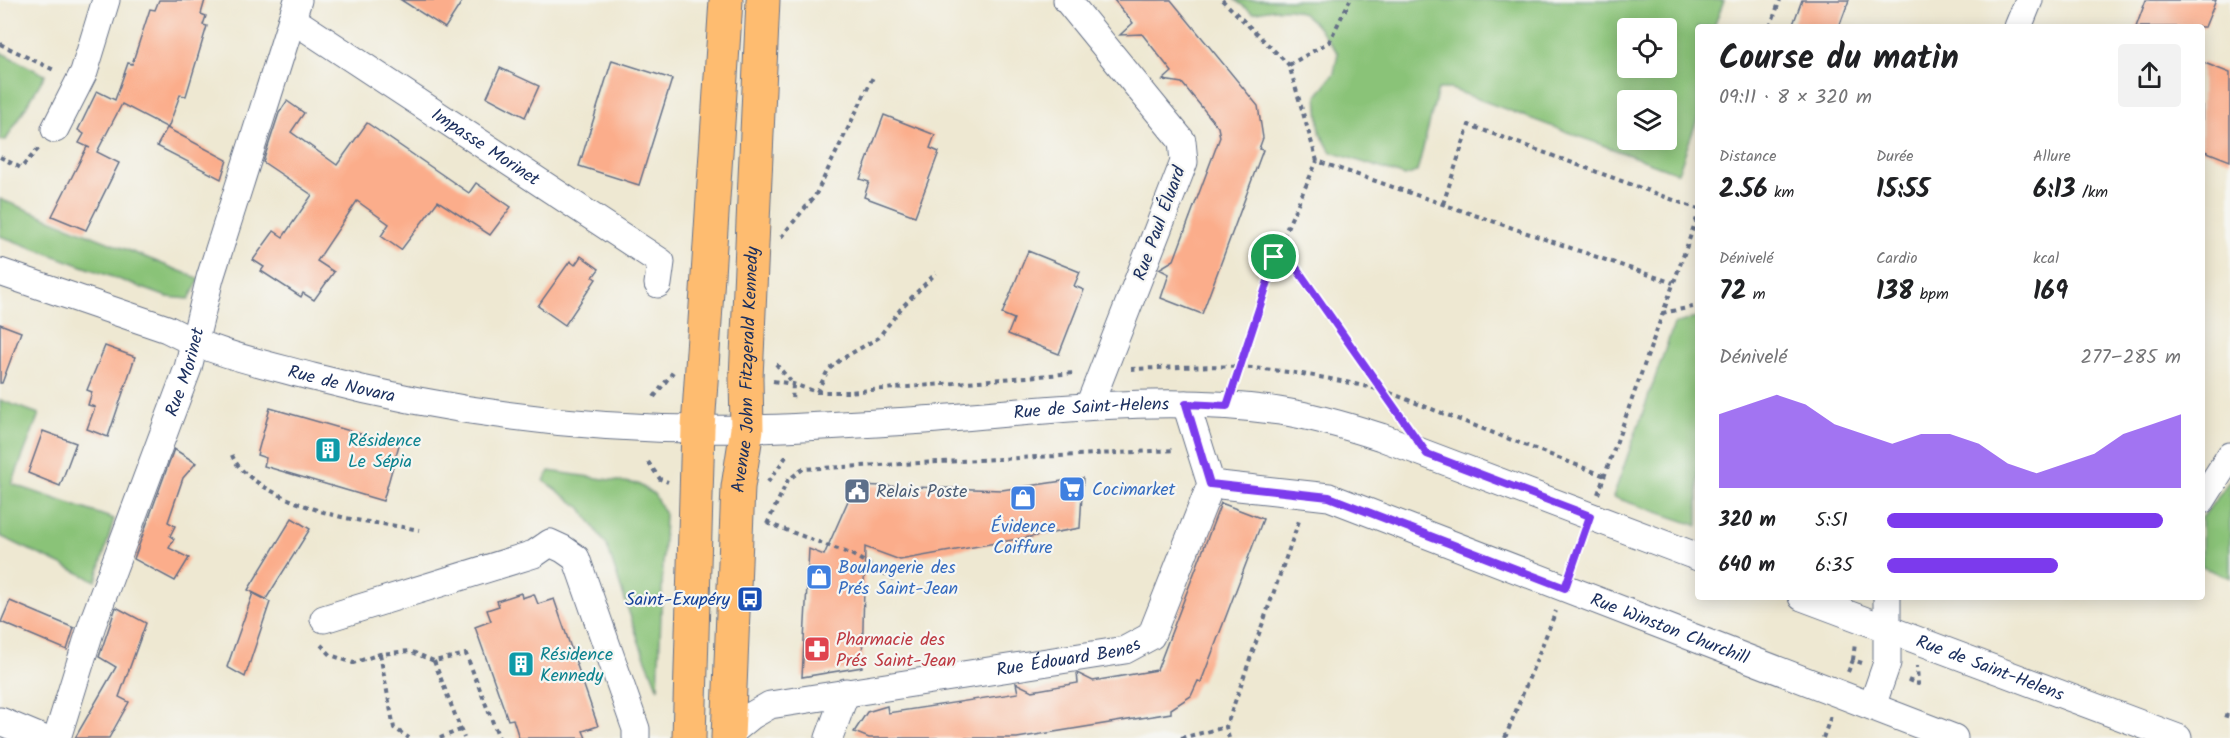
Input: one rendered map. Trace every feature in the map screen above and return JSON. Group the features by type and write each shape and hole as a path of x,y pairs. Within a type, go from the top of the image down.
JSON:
{"main road":[{"path":"689,738 698,428 704,373 705,323 726,0"},
{"name":"Avenue John Fitzgerald Kennedy","path":"728,737 738,498 747,429 746,378 763,0"}],"street":[{"path":"55,129 79,82 106,0"},
{"name":"Rue Paul Éluard","path":"1067,0 1182,141 1184,162 1089,406"},
{"path":"2020,24 2029,0"},
{"name":"Impasse Morinet","path":"295,10 661,262 658,284"},
{"name":"Rue Morinet","path":"57,738 92,625 188,368 210,278 295,10"},
{"name":"Rue de Novara","path":"0,272 167,329 193,342 370,392 446,406 562,422 747,429"},
{"path":"1186,404 1210,484"},
{"name":"Rue de Saint-Helens","path":"747,429 908,421 1089,406 1186,404 1279,411 1333,421 1427,454 1695,556"},
{"path":"2205,495 2230,456"},
{"name":"Rue Édouard Benes","path":"728,737 751,716 770,705 1125,650 1150,636 1210,484"},
{"name":"Rue Winston Churchill","path":"1210,484 1329,497 1954,738"},
{"path":"324,618 534,554 550,543 576,558 636,729 636,738"},
{"name":"Rue de Saint-Helens","path":"1811,600 2178,738"},
{"path":"1872,706 1887,663 1885,628 1887,600"},
{"path":"829,738 846,692"},
{"path":"0,721 41,738"}],"path":[{"path":"1222,0 1289,65 1317,161 1280,245 1227,406"},
{"path":"1289,65 1329,42 1350,0"},
{"path":"1771,24 1780,0"},
{"path":"0,44 79,82"},
{"path":"775,244 815,196 873,77"},
{"path":"1443,204 1469,125 1695,208"},
{"path":"0,157 21,168 55,129"},
{"path":"1317,161 1673,283"},
{"path":"1504,738 1565,588 1695,223"},
{"path":"1280,245 1427,454"},
{"path":"817,392 828,370 840,360 878,339 903,306 936,273"},
{"path":"1662,313 1695,307"},
{"path":"766,535 767,523 788,480 803,470 1200,448"},
{"path":"232,455 236,466 265,487 305,506 347,518 419,530"},
{"path":"1229,738 1226,727 1309,495"},
{"path":"767,523 851,554 894,579"},
{"path":"324,618 319,642 331,655 353,663 380,654 410,651 434,661 466,654 500,738"},
{"path":"380,654 394,728 409,738"},
{"path":"434,661 464,738"},
{"path":"2224,715 2230,717"},
{"path":"1181,738 1226,727"},
{"path":"440,738 460,730"}],"green space":[{"path":"1235,0 1724,0 1715,24 1695,24 1695,125 1678,173 1451,89 1438,89 1417,172 1405,176 1331,152 1320,133 1317,96 1334,73 1338,53 1311,20 1294,10 1284,8 1253,13"},
{"path":"0,52 45,75 6,140 0,140"},
{"path":"0,199 200,279 189,299 167,297 0,236"},
{"path":"1695,318 1695,525 1613,497 1674,324"},
{"path":"0,400 39,414 12,484 114,519 96,581 0,536"},
{"path":"549,471 638,484 654,494 665,514 658,689 640,645 607,546 581,508 544,481"},
{"path":"2230,480 2230,578 2205,568 2205,514"}],"building":[{"path":"159,0 205,0 201,14 206,16 203,25 207,26 186,96 180,95 168,128 122,104 97,152 119,163 86,230 52,216 87,147 90,148 79,143 84,134 78,130 97,91 115,100 128,63 132,64 150,9 155,10"},
{"path":"401,0 463,0 445,28"},
{"path":"1114,0 1171,0 1258,106 1263,138 1259,149 1263,150 1202,314 1161,298 1169,274 1159,269 1174,260 1220,137 1218,127 1182,83 1163,80 1172,72 1142,34 1120,35 1133,23"},
{"path":"1802,0 1849,0 1840,24 1793,24"},
{"path":"2146,0 2216,0 2205,27 2205,24 2137,24"},
{"path":"612,60 672,79 639,185 579,166"},
{"path":"2205,63 2230,73 2230,161 2205,151"},
{"path":"500,68 539,86 525,117 487,97"},
{"path":"287,101 304,113 291,132 337,165 367,123 469,193 476,183 511,207 490,235 438,201 401,250 381,236 389,224 357,201 317,261 334,272 314,300 303,293 301,297 261,271 264,267 253,260 274,231 283,237 312,195 263,162 279,113"},
{"path":"884,115 935,135 930,148 939,152 915,216 864,197 869,182 860,179"},
{"path":"167,128 227,160 221,179 157,146"},
{"path":"1028,251 1080,272 1074,286 1084,290 1059,354 1008,334 1014,319 1002,314"},
{"path":"581,256 599,269 593,277 596,279 565,325 538,306 570,261 575,265"},
{"path":"0,324 21,332 2,383 0,383"},
{"path":"105,346 135,357 108,437 87,429 95,407 88,405 92,392 87,390"},
{"name":"Résidence Le Sépia","path":"270,408 399,445 383,501 264,466 266,458 257,455"},
{"path":"43,431 76,443 60,486 28,473"},
{"path":"174,449 196,463 183,478 168,522 175,526 170,536 174,539 169,548 189,558 175,581 134,559"},
{"path":"1083,478 1080,528 900,560 865,547 862,667 802,677 809,549 824,555 855,485 1002,490"},
{"path":"1221,503 1263,519 1201,682 1198,681 1191,696 1171,709 1171,713 1017,738 869,738 854,732 867,712 887,706 888,713 1018,693 1016,683 1032,691 1078,683 1077,673 1093,681 1157,670"},
{"path":"292,518 310,529 266,599 248,590"},
{"path":"253,593 270,602 245,677 227,667"},
{"name":"Résidence Kennedy","path":"521,593 522,598 534,594 538,604 554,599 598,726 583,731 586,738 519,738 513,719 508,720 475,627 491,621 487,610 499,606 497,601"},
{"path":"10,601 74,628 67,650 1,622"},
{"path":"116,607 146,623 119,697 129,702 109,738 75,738 116,667 99,657"}],"place":[{"name":"Résidence Le Sépia","path":"328,450"},
{"name":"Cocimarket","path":"1072,489"},
{"name":"Relais Poste","path":"857,491"},
{"name":"Évidence Coiffure","path":"1023,498"},
{"name":"Boulangerie des Prés Saint-Jean","path":"819,577"},
{"name":"Saint-Exupéry","path":"750,599"},
{"name":"Pharmacie des Prés Saint-Jean","path":"817,649"},
{"name":"Résidence Kennedy","path":"521,664"}],"route":[{"path":"1280,245 1427,454 1590,516 1565,588 1329,497 1210,484 1186,404 1227,406 1274,257 1280,245"}]}
